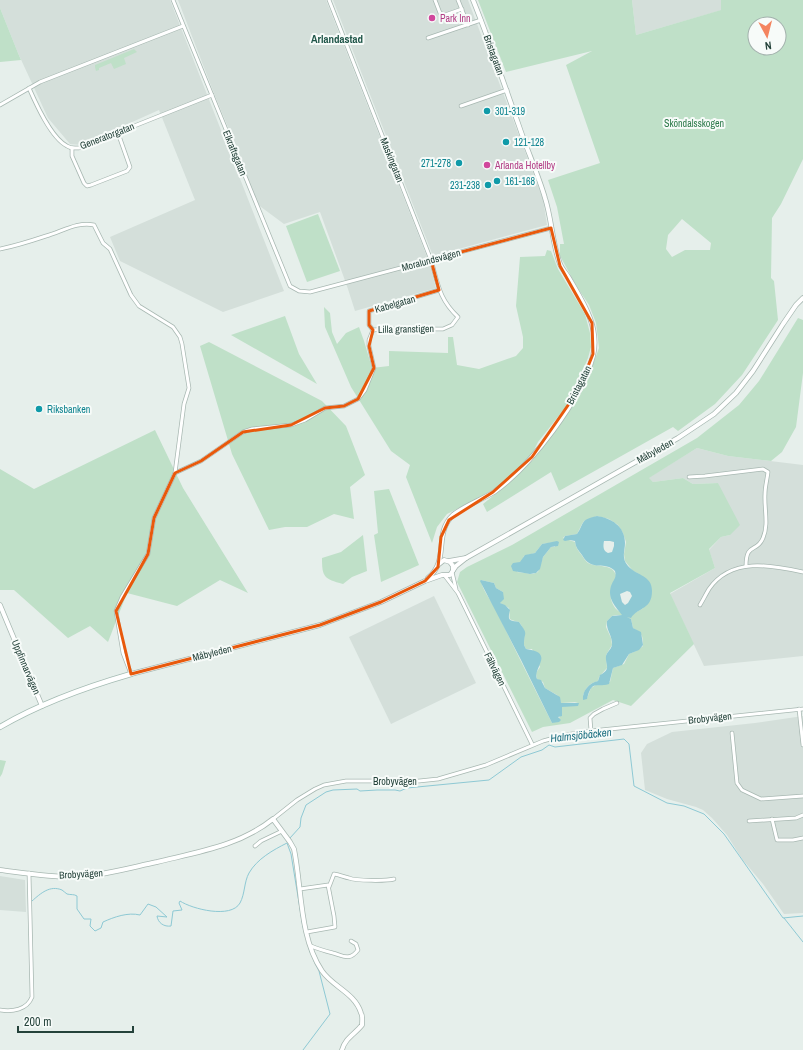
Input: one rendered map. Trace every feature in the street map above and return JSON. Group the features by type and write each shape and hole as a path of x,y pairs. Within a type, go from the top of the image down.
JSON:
{"main road":[{"name":"Måbyleden","path":"0,727 28,712 93,685 131,674"}],"street":[{"name":"Elkraftsgatan","path":"173,0 290,286 299,291 310,292"},
{"name":"Maskingatan","path":"329,0 431,260 439,290 448,307 458,317"},
{"path":"436,0 440,13 445,14 462,9"},
{"path":"458,0 468,25"},
{"name":"Bristagatan","path":"438,566 441,537 444,527 453,516 460,510 493,492 512,478 532,457 564,414 578,391 589,367 593,354 594,338 592,323 586,306 560,266 545,197 473,0"},
{"path":"428,38 481,20"},
{"path":"0,105 29,88 61,74 183,26"},
{"name":"Generatorgatan","path":"29,88 49,127 62,142 72,148 79,148 212,95"},
{"path":"461,106 507,90"},
{"path":"72,148 72,156 84,183 87,186 91,185 127,171 130,167 118,132"},
{"path":"0,249 46,236 74,226 88,224 94,225 103,242 110,250 130,295 139,306 173,327 180,337 189,388 184,404 180,445 175,473 154,518 148,554 122,597 116,611 123,653 131,674"},
{"name":"Moralundsvägen","path":"310,292 551,228"},
{"name":"Kabelgatan","path":"373,330 369,324 370,311 439,290"},
{"name":"Måbyleden","path":"131,674 320,625 381,602 425,581 450,575 466,558 678,438 714,414 736,393 754,371 783,324 796,305 803,298"},
{"name":"Lilla granstigen","path":"373,330 443,329 452,325 458,317"},
{"path":"175,473 201,461 243,432 252,429 291,425 305,420 325,408 344,406 358,399 364,390 374,368 369,346 369,340 373,330"},
{"path":"689,477 763,469 768,472 764,496 766,520 763,539 759,544 748,551 746,556 746,566"},
{"path":"441,546 448,561 453,566 453,571"},
{"name":"Måbyleden","path":"425,581 434,573 441,562 466,558"},
{"path":"438,566 438,571 443,576"},
{"path":"700,605 710,588 720,578 733,570 746,566 772,566 803,572"},
{"name":"Fältvägen","path":"453,571 458,593 532,744"},
{"name":"Fältvägen","path":"443,576 458,593"},
{"name":"Uppfinnarvägen","path":"0,605 42,706"},
{"path":"591,731 590,718 594,714 618,703"},
{"path":"801,709 803,745"},
{"name":"Brobyvägen","path":"0,870 72,877 114,871 214,848 236,841 261,829 297,800 324,785 346,781 419,781 438,779 486,765 532,744 560,736 591,731 801,709"},
{"path":"732,733 737,783 742,790 761,799 803,796"},
{"path":"749,821 796,818 803,815"},
{"path":"274,819 294,849 307,932 321,970 350,995 362,1013 362,1025 343,1044 342,1050"},
{"path":"772,819 777,840 793,840 803,838"},
{"path":"255,846 261,841 282,831"},
{"path":"0,1010 24,1008 30,1003 32,997 29,874"},
{"path":"307,932 335,927 329,887 334,874 342,875 350,879 387,881 394,879"},
{"path":"300,889 328,885 329,887"},
{"path":"311,946 336,953 339,956 349,957 355,954 358,950 356,944 351,940"}],"highlighted area":[{"path":"551,228 560,266 592,323 593,354 578,391 532,457 493,492 449,520 441,537 438,567 425,581 381,602 320,625 131,674 116,611 148,554 154,518 175,473 201,461 243,432 291,425 325,408 344,406 358,399 374,368 369,346 373,330 369,325 369,311 439,290 431,260"}],"shaded area":[{"path":"0,0 170,0 284,291 223,312 120,261 110,237 195,200 159,110 81,145 70,144 48,118 18,53 0,8"},
{"path":"178,0 326,0 429,262 436,288 355,311 320,212 284,224 257,204 238,151"},
{"path":"333,0 468,0 543,199 547,225 433,256"},
{"path":"632,0 721,0 722,10 636,35"},
{"path":"697,448 728,456 803,465 803,656 704,666 670,594 715,568 709,550 721,537 730,535 718,483 693,484 683,478 653,482 648,478"},
{"path":"434,596 476,683 391,724 349,637"},
{"path":"803,716 803,913 784,914 763,884 742,859 727,835 712,818 703,810 696,807 667,799 645,790 641,753 647,744 672,732"},
{"path":"0,876 25,880 26,912 0,910"}],"green space":[{"name":"Sköndalsskogen","path":"478,0 632,0 636,35 721,10 721,0 803,0 803,159 781,204 772,218 771,278 774,281 778,320 742,375 715,404 678,431 673,427 559,491 551,472 487,512 483,504 509,483 533,460 556,430 584,388 599,348 596,323 589,305 560,256 560,244 564,244 557,207 548,180 600,163 566,65 592,51 506,72","holes":["682,219 711,243 710,250 685,250 672,257 666,249 668,235"]},
{"path":"0,8 18,53 21,60 0,62"},
{"path":"134,49 137,52 124,58 126,64 114,69 111,63 99,68 99,70 96,71 95,65"},
{"path":"318,214 340,271 307,282 286,226"},
{"path":"547,250 551,251 558,269 585,314 590,333 591,347 588,358 569,403 538,442 530,458 506,482 447,514 437,527 432,543 406,477 410,465 391,451 351,387 325,327 324,307 330,313 332,332 337,344 346,333 359,327 372,368 389,366 389,351 448,353 448,337 453,337 457,365 479,369 516,356 523,348 523,337 516,306 520,257 545,256"},
{"path":"285,316 299,354 317,384 231,335"},
{"path":"798,318 803,320 803,373 796,427 782,452 771,461 728,456 697,448 649,478 653,482 683,478 693,484 718,483 740,525 730,535 721,537 709,549 715,568 670,593 694,644 631,706 613,700 570,723 543,727 532,732 457,582 460,572 467,567 512,545 697,438 739,405 759,381","holes":["597,516 609,519 618,525 623,533 626,542 624,554 625,561 633,571 639,574 651,595 648,602 637,612 631,614 625,613 619,611 614,606 611,599 611,590 616,575 614,571 608,567 588,563 576,547 575,542 563,538 565,536 577,534 584,521","555,542 555,547 551,547 543,557 538,572 533,574 517,572 519,563 522,561 524,556 535,553 542,544","481,580 494,583 496,588 503,592 500,603 509,608 510,618 519,622 523,628 524,645 526,649 532,649 540,667 536,673 537,679 543,682 545,688 557,695 561,703 578,702 562,707 559,719 552,723","622,615 631,619 633,628 640,633 642,637 643,646 629,654 624,664 613,668 610,682 596,685 591,688 587,698 583,695 587,688 592,683 598,681 599,677 607,668 606,655 612,645 611,638 606,627 607,621 612,616"]},
{"path":"209,342 322,401 346,426 365,475 350,487 354,519 334,514 307,527 285,527 269,530 232,454 200,346"},
{"path":"155,430 183,488 248,593 220,580 177,606 127,593 108,642 90,626 68,638 14,590 0,590 0,469 34,489"},
{"path":"389,489 419,565 381,582 374,535 378,533 374,491"},
{"path":"363,535 367,571 352,577 343,584 328,579 324,573 322,558 341,552"},
{"path":"0,760 6,761 0,777"}],"water":[{"path":"597,516 612,521 623,532 625,543 624,557 626,563 650,582 652,591 650,602 631,618 627,617 631,619 633,628 641,632 643,645 639,650 629,654 622,665 613,668 609,684 593,687 587,699 583,700 587,688 598,681 600,675 607,669 606,656 612,644 607,627 607,621 612,616 622,615 615,606 610,595 611,586 615,577 615,571 607,566 590,564 577,549 575,541 563,540 565,536 577,534 583,522 587,519","holes":["604,541 614,542 612,552 608,553 604,550","627,591 630,592 632,596 625,605 622,602 620,594"]},
{"path":"557,541 559,542 558,546 551,547 543,557 540,569 536,573 530,574 513,571 511,566 513,563 520,562 525,555 535,553 542,544"},
{"path":"480,581 494,583 496,588 503,592 504,599 500,603 505,605 510,610 509,619 519,622 524,629 524,645 526,649 540,654 541,661 537,670 537,679 541,680 545,688 560,697 561,703 579,703 578,706 562,707 562,716 558,717 561,720 559,722 552,723"}],"waterway":[{"name":"Halmsjöbäcken","path":"290,838 300,827 301,818 306,805 326,792 333,790 357,789 360,791 400,791 407,788 489,780 521,757 542,750 549,745 555,747 624,739 629,744 634,786 667,803 684,806 704,814 724,834 783,918 803,916"},
{"name":"Halmsjöbäcken","path":"32,901 42,893 54,888 62,890 67,894 76,895 77,909 84,919 91,919 90,926 95,931 101,928 103,922 112,918 135,914 140,915 148,904 156,907 167,917 157,916 160,923 166,926 171,926 173,911 182,910 179,903 180,901 193,907 211,911 229,911 235,908 242,899 247,877 252,868 266,855 287,843 291,854 303,927"},
{"path":"784,918 803,942"},
{"path":"304,930 310,952"},
{"path":"303,1050 330,1014 319,971 314,961"}],"place":[{"name":"Park Inn","path":"432,18"},
{"name":"301-319","path":"487,111"},
{"name":"121-128","path":"506,142"},
{"name":"271-278","path":"459,163"},
{"name":"Arlanda Hotellby","path":"487,165"},
{"name":"161-168","path":"497,181"},
{"name":"231-238","path":"488,185"},
{"name":"Riksbanken","path":"39,409"}],"district":[{"name":"Arlandastad","path":"337,39"}]}
